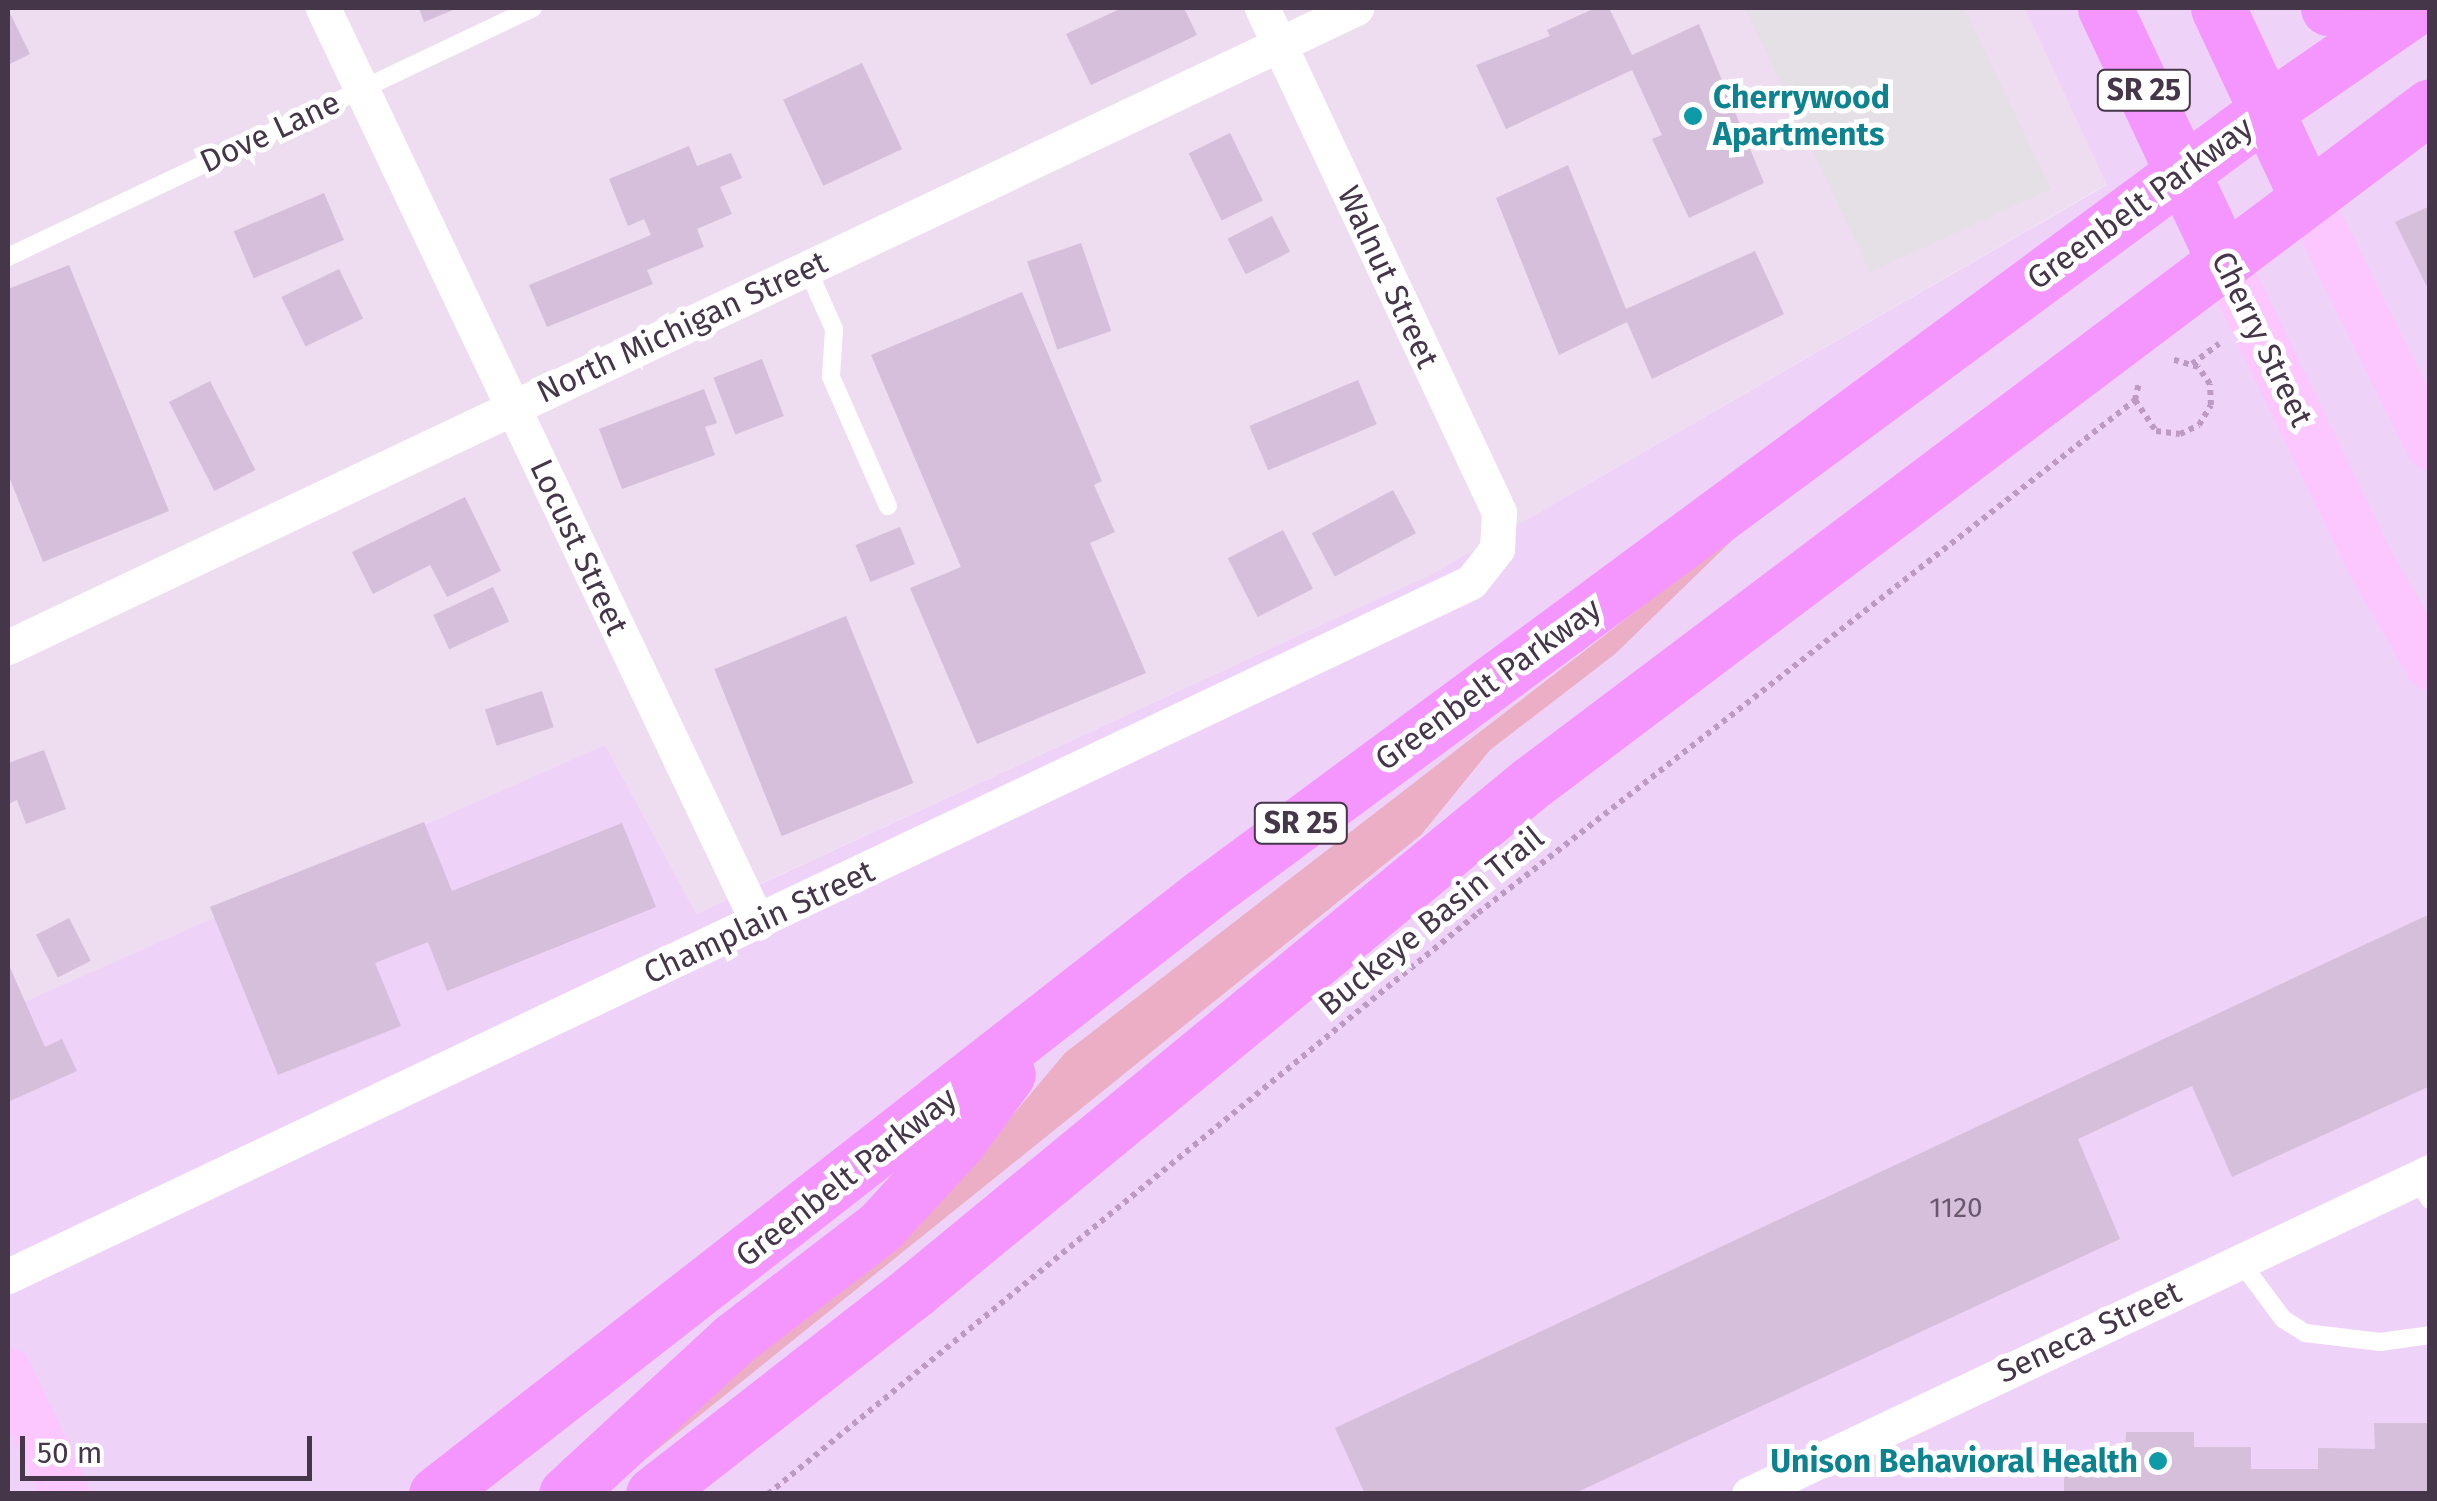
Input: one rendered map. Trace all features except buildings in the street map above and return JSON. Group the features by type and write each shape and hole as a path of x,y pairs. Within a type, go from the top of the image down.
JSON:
{"main road":[{"name":"Cherry Street","path":"2105,8 2371,564 2430,666"},
{"path":"2218,8 2430,446"},
{"path":"2328,8 2414,8"},
{"name":"Greenbelt Parkway","path":"436,1494 1204,895 2182,172 2414,8"},
{"path":"653,1494 931,1276 1531,783 2430,106"},
{"path":"566,1494 734,1339 880,1226 958,1142 1048,1018"},
{"path":"8,1372 66,1494"}],"street":[{"name":"Locust Street","path":"323,8 758,923"},
{"name":"Walnut Street","path":"1262,8 1499,512 1497,549"},
{"name":"North Michigan Street","path":"8,647 1356,8"},
{"name":"Champlain Street","path":"8,1276 1472,582 1497,549"},
{"name":"Seneca Street","path":"1749,1494 2240,1261 2425,1183"}],"lane":[{"name":"Dove Lane","path":"8,257 533,8"},
{"path":"807,268 834,328 831,377 888,506"},
{"path":"2240,1261 2283,1320 2305,1332 2380,1342 2430,1335"}],"path":[{"path":"2147,369 2136,400 2142,418 2169,434 2192,430 2207,415 2212,392 2203,372 2181,359 2158,362"},
{"name":"Buckeye Basin Trail","path":"768,1494 1478,913 2136,400"}],"shaded area":[{"path":"8,8 2027,8 2107,184 1432,574 695,914 605,745 8,1009"},
{"path":"1745,8 1964,8 2051,189 1870,272"},
{"path":"2025,8 2429,8 2429,1493 8,1493 8,1009 605,745 696,914 1432,574 2107,185"},
{"path":"1751,522 1615,654 1490,750 1421,835 602,1494 1001,1129 1065,1053"}],"place":[{"name":"Cherrywood Apartments","path":"1693,116"},
{"name":"Unison Behavioral Health","path":"2158,1461"}]}
